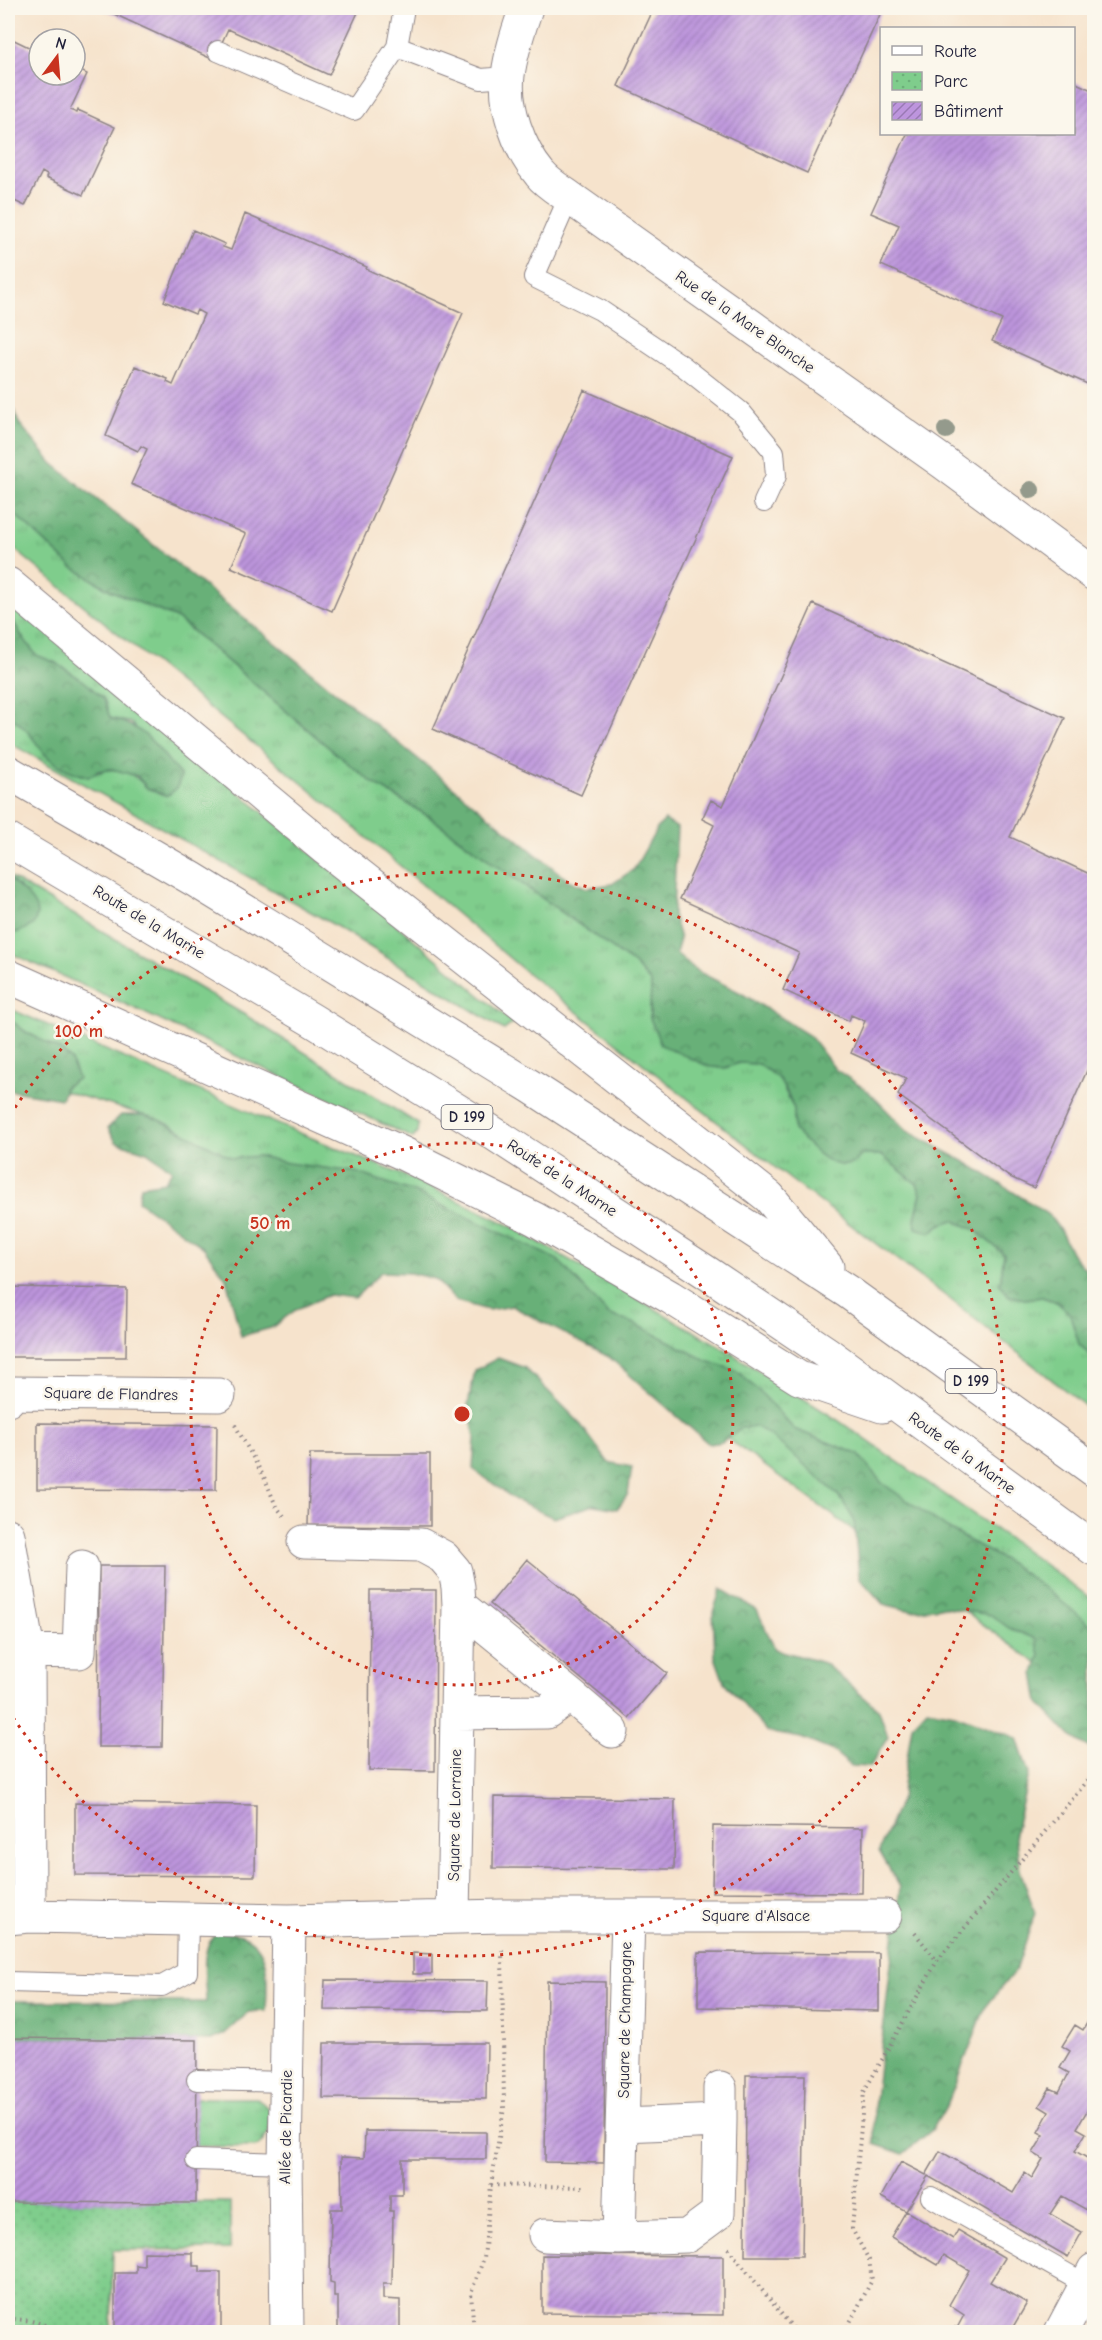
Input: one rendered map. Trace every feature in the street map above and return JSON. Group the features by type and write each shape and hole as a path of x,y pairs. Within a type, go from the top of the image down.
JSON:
{"main road":[{"name":"Rue de la Mare Blanche","path":"526,8 515,40 508,76 510,110 521,144 540,175 944,463 1095,574"},
{"path":"8,584 335,857 769,1197 848,1292"},
{"name":"D 199","path":"8,772 193,879 531,1086 848,1292 1095,1470"},
{"name":"Route de la Marne","path":"8,840 302,1014 476,1122 828,1354 1095,1549"},
{"path":"8,976 402,1153 535,1220 670,1297 799,1378 911,1416"},
{"name":"Square de Flandres","path":"8,1400 9,1393 219,1395"},
{"path":"8,1535 28,1651 18,1917 289,1920 453,1916 628,1916"},
{"name":"Square de Lorraine","path":"304,1542 421,1545 443,1557 455,1571 459,1605 453,1916"},
{"path":"28,1651 80,1652 82,1567"},
{"path":"459,1605 612,1731"},
{"path":"457,1713 547,1712 570,1695"},
{"name":"Square d'Alsace","path":"628,1916 885,1916"},
{"name":"Square de Champagne","path":"619,2238 628,1916"},
{"name":"Allée de Picardie","path":"287,2332 285,2163 289,1920"},
{"path":"545,2235 619,2238 687,2236 718,2213 720,2088"},
{"path":"622,2125 720,2121"},
{"path":"1060,2332 1092,2281"}],"lane":[{"path":"218,51 354,110 397,47 404,8"},
{"path":"397,47 481,79 508,76"},
{"path":"568,197 534,276 600,310 683,366 741,412 774,452 776,476 764,502"},
{"path":"8,1982 162,1986 187,1972 189,1919"},
{"path":"196,2080 287,2082"},
{"path":"196,2160 285,2163"},
{"path":"931,2197 1092,2281"}],"path":[{"path":"219,1395 265,1479 276,1506 304,1542"},
{"path":"845,2332 872,2280 869,2260 852,2229 864,2092 937,1961 1095,1773"},
{"path":"474,2332 471,2293 484,2258 491,2185 504,2108 502,1916"},
{"path":"491,2185 620,2188"},
{"path":"708,2221 740,2266 796,2332"},
{"path":"8,2319 23,2319 49,2326 58,2332"}],"green space":[{"path":"8,392 19,423 52,463 568,880 587,888 612,884 634,869 658,827 665,820 677,828 673,914 680,939 676,953 697,971 741,993 810,1036 835,1069 868,1091 907,1131 969,1164 1048,1214 1060,1230 1072,1254 1094,1279 1094,1358 1079,1344 1070,1314 1057,1302 1042,1297 1025,1299 1009,1296 1000,1284 1004,1254 975,1230 953,1220 939,1225 931,1233 916,1228 915,1219 921,1194 917,1184 881,1155 862,1155 852,1163 843,1165 827,1160 794,1130 794,1109 787,1092 779,1079 759,1064 739,1063 725,1068 710,1067 661,1045 650,1018 651,983 634,964 428,816 373,783 178,619 110,590 72,567 8,508"},
{"path":"8,508 72,567 110,590 178,619 373,783 428,816 634,964 651,983 650,1018 725,1068 739,1063 758,1064 779,1079 794,1109 794,1130 851,1164 862,1155 881,1155 917,1184 921,1194 915,1219 931,1233 939,1225 953,1220 975,1230 1004,1254 1000,1284 1025,1299 1042,1297 1057,1302 1070,1314 1079,1344 1094,1358 1094,1413 526,972 309,789 8,544"},
{"path":"8,598 513,1023 504,1030 336,926 8,742 8,716 16,720 35,738 46,755 88,777 105,770 120,770 134,776 147,788 181,776 131,723 110,718 104,699 56,663 36,655 21,635 8,610"},
{"path":"8,610 21,635 36,655 56,663 84,681 104,699 110,718 124,722 151,740 181,776 177,788 167,796 147,788 137,776 112,769 98,771 88,777 71,771 49,758 25,728 8,716"},
{"path":"8,876 245,1015 418,1124 417,1133 413,1138 8,952 8,934 19,932 35,906 8,879"},
{"path":"8,879 27,895 37,911 33,925 19,932 8,933"},
{"path":"8,1008 280,1125 415,1180 507,1224 718,1345 836,1419 1022,1548 1094,1601 1094,1705 629,1367 160,1120 64,1091 66,1086 62,1051 26,1032 8,1018"},
{"path":"8,1018 26,1032 62,1051 71,1060 78,1079 66,1086 61,1099 8,1090"},
{"path":"121,1115 144,1115 160,1120 232,1158 259,1156 288,1163 355,1172 414,1192 558,1260 608,1314 638,1325 707,1361 737,1371 794,1429 858,1454 882,1483 947,1528 1009,1563 1050,1592 1094,1628 1094,1751 1070,1736 1039,1703 1034,1673 1040,1655 1036,1639 1009,1628 991,1615 940,1607 912,1611 883,1604 859,1577 854,1520 840,1497 772,1437 757,1427 741,1428 722,1442 709,1444 609,1357 512,1306 488,1310 456,1301 435,1279 410,1273 381,1272 355,1298 329,1295 297,1309 271,1328 241,1336 226,1278 204,1248 138,1201 141,1186 165,1182 172,1170 147,1152 116,1142 108,1128"},
{"path":"498,1358 525,1368 578,1421 608,1462 632,1467 628,1494 617,1509 594,1505 554,1518 517,1501 473,1469 475,1437 468,1405 475,1370"},
{"path":"721,1589 757,1610 775,1649 824,1663 879,1710 888,1737 870,1767 851,1766 833,1751 801,1738 767,1732 724,1682 715,1657 713,1612"},
{"path":"927,1709 955,1714 1017,1738 1029,1774 1015,1832 1020,1870 1035,1913 1017,1968 985,2008 948,2103 932,2130 903,2154 874,2144 874,2108 900,1887 879,1851 901,1798 912,1725"},
{"path":"218,1932 242,1935 252,1941 263,1958 267,1979 266,2011 249,2012 223,2035 211,2040 8,2038 8,2001 206,2002 205,1954 212,1938"},
{"path":"196,2098 257,2098 269,2109 269,2132 256,2147 196,2146"},
{"path":"8,2202 230,2202 230,2249 113,2250 111,2332 8,2332"}],"building":[{"path":"104,8 360,8 329,75 228,29 214,60"},
{"path":"654,8 883,8 807,173 618,86"},
{"path":"8,37 27,46 27,87 81,87 70,110 77,113 78,110 115,127 83,195 46,178 47,175 42,172 25,206 8,198"},
{"path":"1075,82 1094,91 1094,387 992,341 1002,320 881,265 899,225 871,213 907,135 1075,135"},
{"path":"245,214 367,267 366,269 463,313 332,611 231,567 246,534 131,484 147,449 141,446 138,451 106,436 135,366 168,379 167,382 173,385 204,314 197,310 195,314 164,301 193,230 225,244 223,247 231,250"},
{"path":"584,390 733,456 581,795 433,729"},
{"path":"813,604 1065,718 1010,837 1094,876 1094,1055 1034,1188 1008,1176 898,1095 906,1078 851,1053 865,1021 851,1015 849,1021 783,990 799,953 680,899 714,825 702,819 711,800 723,806"},
{"path":"8,1287 127,1289 126,1357 8,1357"},
{"path":"37,1423 217,1425 216,1490 37,1489"},
{"path":"310,1454 430,1454 430,1526 308,1525"},
{"path":"527,1559 667,1673 629,1718 490,1604"},
{"path":"99,1566 165,1566 162,1747 98,1747"},
{"path":"370,1590 436,1590 435,1771 369,1770"},
{"path":"494,1797 675,1799 674,1869 493,1868"},
{"path":"75,1803 256,1805 255,1876 75,1875"},
{"path":"713,1826 863,1828 862,1893 712,1892"},
{"path":"698,1952 879,1953 879,2011 698,2007"},
{"path":"413,1953 432,1954 432,1974 413,1974"},
{"path":"325,1980 488,1981 487,2011 324,2010"},
{"path":"547,1981 605,1982 604,2163 545,2162"},
{"path":"1094,2011 1094,2113 1088,2109 1077,2128 1086,2133 1075,2151 1094,2162 1094,2214 1062,2196 1050,2214 1082,2232 1068,2257 928,2176 906,2211 881,2197 901,2162 926,2175 940,2151 1013,2193 1025,2173 1032,2178 1043,2159 1033,2153 1044,2135 1038,2132 1049,2112 1039,2106 1050,2088 1059,2092 1069,2073 1060,2068 1070,2051 1062,2046 1075,2025 1083,2030"},
{"path":"8,2038 197,2040 196,2203 8,2202"},
{"path":"324,2043 487,2043 486,2099 323,2098"},
{"path":"746,2075 805,2075 802,2256 745,2256"},
{"path":"365,2131 486,2132 486,2159 402,2159 402,2195 390,2195 390,2211 393,2211 392,2284 383,2284 383,2299 400,2300 400,2332 338,2332 338,2297 334,2297 334,2283 330,2282 331,2209 342,2209 341,2157 364,2158"},
{"path":"906,2211 953,2239 958,2230 1005,2258 990,2282 1027,2303 1010,2332 952,2332 964,2315 949,2305 969,2270 944,2255 938,2265 891,2237"},
{"path":"144,2252 193,2253 193,2266 200,2266 200,2272 221,2272 221,2332 115,2332 115,2273 136,2273 136,2265 144,2266"},
{"path":"542,2255 723,2256 723,2315 542,2313"}]}
